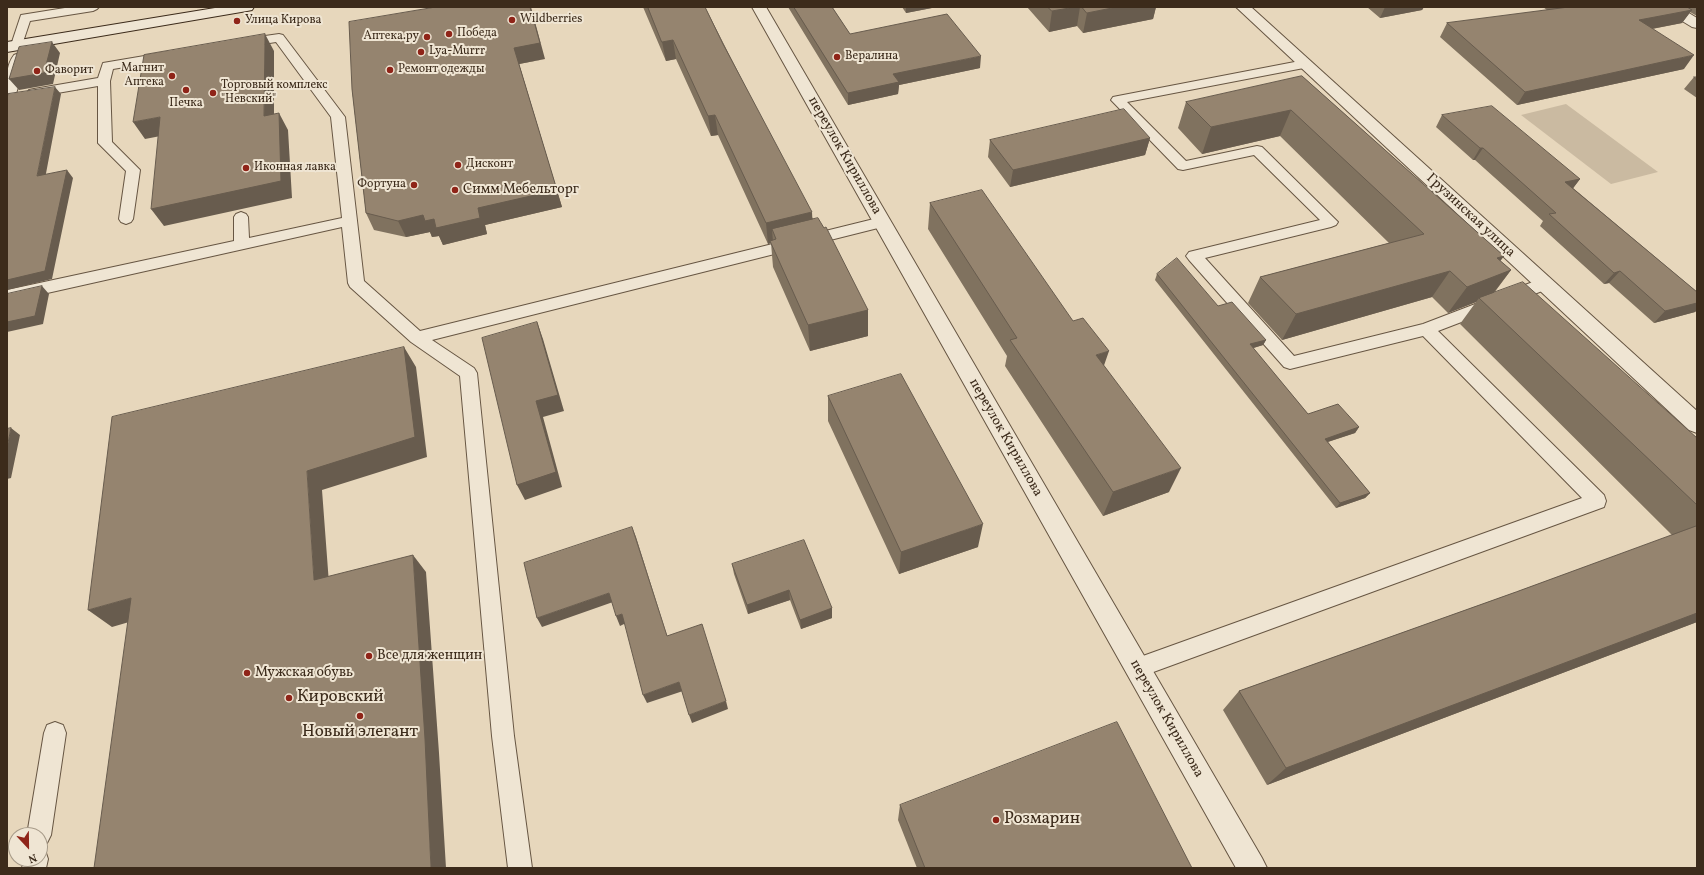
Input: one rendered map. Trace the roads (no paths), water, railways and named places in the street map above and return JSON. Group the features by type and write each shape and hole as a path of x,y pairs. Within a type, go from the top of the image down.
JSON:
{"street":[{"path":"7,97 15,50 247,7"},
{"name":"переулок Кириллова","path":"759,7 1252,868"},
{"name":"Грузинская улица","path":"1243,7 1697,424"},
{"path":"1669,7 1697,24"}],"lane":[{"path":"15,50 25,18 93,7"},
{"path":"232,46 279,38 338,117 356,283 417,338 468,373 503,736 520,868"},
{"path":"126,219 133,170 104,143 104,81 107,66 177,55"},
{"path":"1305,64 1118,100 1184,166 1257,150 1331,222 1194,256 1290,363 1426,329 1544,284"},
{"path":"7,97 104,81"},
{"path":"241,217 242,244"},
{"path":"7,296 349,221"},
{"path":"417,338 882,222"},
{"path":"1137,668 1597,501 1426,329"},
{"path":"40,827 55,733"}],"place":[{"name":"Wildberries","path":"512,20"},
{"name":"Улица Кирова","path":"237,21"},
{"name":"Победа","path":"449,34"},
{"name":"Аптека.ру","path":"427,37"},
{"name":"Lya-Murrr","path":"421,52"},
{"name":"Вералина","path":"837,57"},
{"name":"Ремонт одежды","path":"390,70"},
{"name":"Фаворит","path":"37,71"},
{"name":"Магнит Аптека","path":"172,76"},
{"name":"Печка","path":"186,90"},
{"name":"Торговый комплекс \"Невский\"","path":"213,93"},
{"name":"Дисконт","path":"458,165"},
{"name":"Иконная лавка","path":"246,168"},
{"name":"Фортуна","path":"414,185"},
{"name":"Симм Мебельторг","path":"455,190"},
{"name":"Все для женщин","path":"369,656"},
{"name":"Мужская обувь","path":"247,673"},
{"name":"Кировский","path":"289,698"},
{"name":"Новый элегант","path":"360,716"},
{"name":"Розмарин","path":"996,820"}]}
